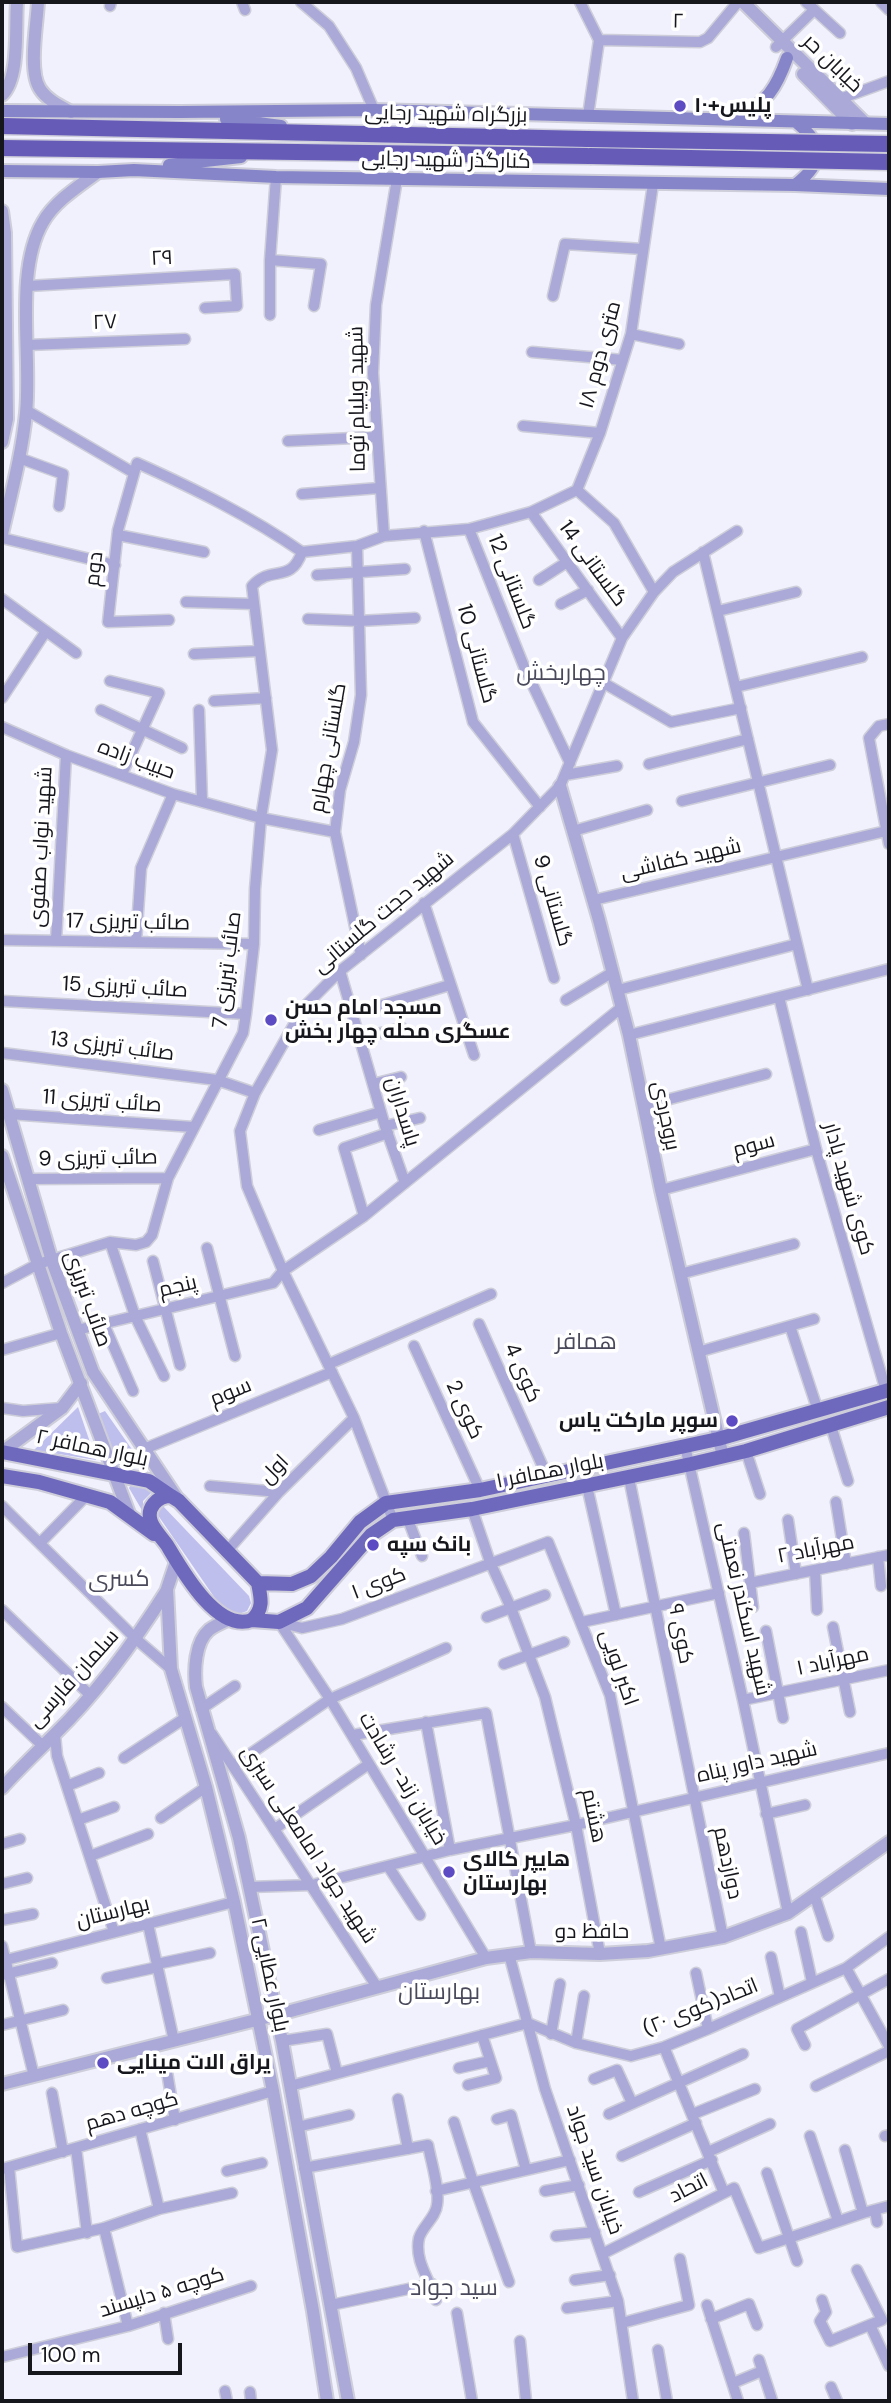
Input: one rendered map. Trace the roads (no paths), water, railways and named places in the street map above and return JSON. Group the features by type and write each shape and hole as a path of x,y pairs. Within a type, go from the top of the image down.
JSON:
{"highway":[{"name":"بزرگراه شهید رجایی","path":"2,126 889,146"},
{"name":"بزرگراه شهید رجایی","path":"2,148 889,162"}],"main road":[{"path":"739,119 762,104 778,83 787,58"},
{"path":"2,111 374,110 889,124"},
{"path":"180,112 340,134"},
{"path":"795,185 811,173 818,154 812,134 796,122"},
{"path":"859,123 889,146"},
{"path":"859,123 889,162"},
{"path":"134,170 274,153"},
{"name":"کنارگذر شهید رجایی","path":"2,170 134,170 276,177 795,185 889,189"},
{"name":"بلوار همافر ۱","path":"258,1583 292,1584 311,1576 360,1522 386,1503 480,1490 718,1439 887,1390"},
{"name":"بلوار همافر ۱","path":"400,1518 471,1509 723,1457 889,1407"},
{"name":"بلوار همافر ۲","path":"2,1452 149,1481 175,1499 258,1583"},
{"name":"بلوار همافر ۲","path":"2,1476 39,1482 110,1502 167,1546"},
{"path":"175,1499 156,1501 150,1513 151,1522 176,1562 207,1603 238,1622 279,1622 307,1608 371,1535 400,1518"},
{"path":"252,1620 261,1609 258,1583"}],"street":[{"path":"2,95 13,76 16,2"},
{"path":"38,2 34,75 39,89 49,100 71,112"},
{"path":"301,2 329,26 356,68 374,110"},
{"path":"580,2 599,40 588,116"},
{"path":"806,2 840,33"},
{"path":"881,2 889,10"},
{"name":"۲","path":"599,40 700,42 708,38 737,3"},
{"name":"خیابان حر","path":"737,3 859,123"},
{"path":"779,45 814,10"},
{"name":"خیابان حر","path":"779,45 787,58 835,100"},
{"path":"835,100 889,81"},
{"path":"98,172 61,200 43,220 32,246 28,286 26,410 19,458 2,536 115,565"},
{"path":"270,315 270,260 276,177"},
{"name":"شهید ویلیام توما","path":"384,536 373,373 376,305 397,179"},
{"name":"۱۸ متری دوم","path":"577,491 600,433 631,334 653,184"},
{"path":"2,211 5,233 7,406 2,442"},
{"path":"553,296 565,244 643,249"},
{"path":"270,260 321,264 314,306"},
{"name":"۲۹","path":"28,286 235,274 237,306 205,308"},
{"path":"631,334 679,344"},
{"name":"۲۷","path":"27,345 186,339"},
{"path":"532,352 623,360"},
{"path":"26,410 136,468 217,499 302,552 356,546 384,536 470,529 531,512 577,491 614,523 654,592"},
{"path":"523,426 600,433"},
{"path":"288,441 376,437"},
{"path":"19,458 63,474 59,506"},
{"name":"دوم","path":"136,468 118,535 108,622 169,620"},
{"path":"302,494 379,488"},
{"name":"گلستانی 14","path":"531,512 622,638"},
{"name":"گلستانی 12","path":"470,529 525,669 570,763"},
{"name":"گلستانی 10","path":"424,531 473,722 540,807"},
{"name":"شهید حجت گلستانی","path":"422,1556 400,1518 386,1503 354,1418 283,1271 247,1186 240,1131 255,1093 304,1007 340,971 513,834 540,807 562,781 622,638 654,592 673,572 737,531"},
{"path":"118,535 204,552"},
{"name":"گلستانی چهارم","path":"356,546 362,695 354,742 340,790 335,832 361,955"},
{"name":"صائب تبریزی 7","path":"2,1283 38,1264 110,1242 136,1245 146,1242 152,1235 168,1178 243,1033 254,944 261,818 272,750 253,586 260,577 290,570 297,565 302,552"},
{"path":"703,552 808,990"},
{"path":"539,580 567,562"},
{"path":"317,575 405,569"},
{"path":"561,604 587,590"},
{"path":"718,611 796,592"},
{"path":"2,599 76,653"},
{"path":"186,603 254,604"},
{"path":"308,619 359,621 415,618"},
{"path":"2,698 46,631"},
{"path":"194,654 259,651"},
{"path":"736,687 862,657"},
{"path":"110,681 159,693 122,774"},
{"path":"602,682 671,722 741,708"},
{"path":"214,701 266,698"},
{"path":"101,710 182,748"},
{"path":"199,710 202,801"},
{"path":"889,724 879,726 869,738 885,802 889,844"},
{"name":"حبیب زاده","path":"2,727 66,755 173,794 261,818 335,832"},
{"path":"649,764 748,739"},
{"name":"شهید نواب صفوی","path":"56,941 66,755"},
{"path":"682,801 830,765"},
{"path":"562,781 617,766"},
{"name":"بروجردی","path":"562,781 573,831 629,1035 661,1190 723,1457"},
{"path":"136,942 141,869 173,794"},
{"path":"573,831 647,810"},
{"name":"شهید کفاشی","path":"594,900 886,831"},
{"name":"گلستانی 9","path":"513,834 554,978"},
{"path":"424,903 474,1055"},
{"name":"صائب تبریزی 17","path":"2,940 254,944"},
{"path":"618,990 797,944"},
{"path":"629,1035 889,969"},
{"name":"پاسداران","path":"340,971 386,1130 405,1183"},
{"path":"566,1000 613,972"},
{"path":"372,1008 450,985"},
{"name":"کوی شهید پادار","path":"779,997 816,1149 887,1390"},
{"name":"صائب تبریزی 15","path":"2,1001 246,1014"},
{"name":"پنجم","path":"77,1330 273,1283 283,1271 364,1216 622,1007"},
{"path":"360,1038 402,1028"},
{"name":"صائب تبریزی 13","path":"2,1053 217,1080"},
{"path":"643,1106 766,1074"},
{"path":"373,1084 401,1077"},
{"path":"217,1080 255,1093"},
{"name":"صائب تبریزی","path":"2,1090 52,1261 93,1372 175,1499"},
{"path":"319,1130 381,1112"},
{"name":"صائب تبریزی 11","path":"9,1115 193,1127"},
{"path":"364,1216 344,1148 420,1118"},
{"name":"سوم","path":"661,1190 816,1149"},
{"name":"صائب تبریزی","path":"2,1156 61,1333 130,1516"},
{"name":"صائب تبریزی 9","path":"28,1179 168,1178"},
{"path":"110,1242 135,1316 164,1376"},
{"path":"680,1274 794,1244"},
{"path":"207,1248 234,1356"},
{"path":"153,1261 180,1365"},
{"name":"سوم","path":"144,1449 491,1294"},
{"path":"698,1352 814,1319"},
{"path":"103,1322 133,1391"},
{"name":"کوی 4","path":"479,1324 547,1476"},
{"path":"790,1326 818,1411"},
{"path":"2,1350 61,1333"},
{"name":"کوی 2","path":"414,1346 480,1490"},
{"path":"2,1452 62,1408 82,1386 93,1392 101,1384"},
{"path":"2,1408 23,1411 62,1408"},
{"name":"اول","path":"226,1552 279,1492 354,1418"},
{"path":"831,1426 848,1481"},
{"name":"شهید اسکندر نعمتی","path":"685,1446 788,1913"},
{"path":"746,1451 760,1494"},
{"name":"کوی ۹","path":"629,1478 694,1797"},
{"path":"210,1486 279,1492"},
{"path":"587,1486 616,1615"},
{"path":"40,1543 88,1494"},
{"path":"836,1502 846,1564"},
{"path":"2,1506 136,1639 171,1669"},
{"path":"471,1509 529,1654"},
{"path":"788,1520 796,1574"},
{"path":"744,1533 753,1607"},
{"name":"کوی ۱","path":"279,1622 302,1628 342,1619 548,1542"},
{"name":"اکبر لویی","path":"548,1542 610,1695 661,1949"},
{"name":"مهرآباد ۲","path":"750,1583 889,1555"},
{"path":"878,1557 881,1586"},
{"name":"بلوار عطایی ۲","path":"176,1562 167,1589 171,1669 221,1841 273,2091 327,2401"},
{"path":"815,1570 817,1610"},
{"name":"سلمان فارسی","path":"2,1788 90,1695 136,1639 167,1589"},
{"path":"582,1622 719,1593"},
{"path":"487,1617 545,1595"},
{"path":"2,1610 90,1695"},
{"name":"بلوار عطایی ۲","path":"230,1619 208,1631 202,1639 195,1674 201,1709 239,1838 283,2046 348,2401"},
{"name":"خیابان زند- رشادت","path":"279,1622 353,1735 486,1958"},
{"path":"833,1627 850,1712"},
{"path":"765,1631 783,1718"},
{"path":"504,1664 564,1642"},
{"path":"234,1765 330,1699 446,1648"},
{"name":"هشتم","path":"529,1654 542,1689 576,1825 600,1954"},
{"name":"مهرآباد ۱","path":"743,1700 889,1670"},
{"path":"201,1709 235,1686"},
{"path":"2,1707 42,1745"},
{"path":"353,1735 486,1713 531,1952"},
{"path":"124,1758 185,1718"},
{"path":"426,1722 450,1850"},
{"name":"شهید جواد امامعلی سبزی","path":"206,1725 276,1828 377,1987"},
{"path":"55,1735 57,1756 114,1932"},
{"name":"شهید داور پناه","path":"427,1856 576,1825 889,1752"},
{"path":"276,1828 369,1764"},
{"path":"67,1786 99,1773"},
{"path":"161,1818 206,1787"},
{"name":"دوازدهم","path":"694,1797 723,1937"},
{"path":"766,1814 805,1805"},
{"path":"78,1820 114,1807"},
{"path":"90,1856 148,1834"},
{"path":"221,1841 239,1838"},
{"path":"2,1844 20,1839"},
{"name":"حافظ دو","path":"257,2019 486,1958 531,1952 600,1954 661,1949 723,1937 788,1913 889,1842"},
{"path":"249,1887 312,1885 427,1856"},
{"path":"388,1866 420,1915"},
{"path":"2,1884 27,1878"},
{"path":"814,1894 828,1936"},
{"name":"بهارستان","path":"4,1961 234,1902"},
{"path":"2,1920 33,1914"},
{"path":"148,1924 174,2041"},
{"path":"801,1932 812,1982"},
{"name":"اتحاد(کوی ۲۰)","path":"528,2023 551,2035 631,2056 664,2047 708,2029 846,1968 889,1937"},
{"path":"2,1946 5,1974 21,2020 34,2076"},
{"path":"107,1978 210,1952"},
{"name":"خیابان سید جواد","path":"509,1954 545,2089 618,2301 632,2401"},
{"path":"771,1957 780,1997"},
{"path":"5,1974 52,1963"},
{"path":"816,2086 889,2048 846,1968"},
{"path":"696,1973 708,2029"},
{"path":"805,2045 797,2029 889,1979"},
{"path":"551,2035 560,1984"},
{"path":"576,2043 584,1996"},
{"path":"2,2025 63,2010"},
{"path":"2,2084 257,2019"},
{"path":"290,2086 528,2023"},
{"path":"235,2025 251,2028 264,2049 273,2043 283,2046 327,2034 337,2073"},
{"path":"468,2085 496,2078 482,2035"},
{"path":"664,2047 724,2193"},
{"path":"609,2114 743,2054"},
{"path":"459,2068 490,2061"},
{"path":"166,2066 175,2120"},
{"path":"594,2079 617,2070 632,2103"},
{"path":"622,2156 755,2089"},
{"name":"کوچه دهم","path":"5,2168 273,2091"},
{"path":"52,2093 63,2152"},
{"path":"398,2099 408,2149"},
{"path":"297,2127 349,2115"},
{"path":"497,2119 511,2115 526,2170"},
{"path":"454,2122 509,2282"},
{"path":"639,2192 770,2124"},
{"path":"140,2130 159,2209"},
{"path":"810,2136 838,2221"},
{"path":"304,2168 428,2145 438,2206 419,2238 420,2259 436,2300"},
{"path":"76,2148 87,2233"},
{"path":"845,2150 863,2213"},
{"path":"436,2191 570,2160"},
{"path":"227,2171 262,2163"},
{"path":"5,2168 17,2247 87,2233 159,2209 232,2193"},
{"path":"766,2174 797,2261"},
{"path":"545,2191 579,2185"},
{"name":"اتحاد","path":"602,2254 734,2188 759,2248 788,2239"},
{"path":"788,2239 863,2213 889,2207"},
{"path":"875,2210 877,2222"},
{"path":"104,2228 128,2326"},
{"path":"556,2236 595,2232"},
{"path":"622,2323 689,2305 680,2259"},
{"path":"821,2300 826,2312 820,2321 830,2340 882,2320 857,2270"},
{"path":"575,2280 610,2274"},
{"path":"313,2311 432,2284"},
{"name":"کوچه ۵ دلپسند","path":"2,2357 128,2326 251,2286"},
{"path":"567,2308 618,2301"},
{"path":"711,2319 749,2304 757,2325"},
{"path":"707,2305 738,2401"},
{"path":"164,2313 169,2339"},
{"path":"457,2313 472,2401"},
{"path":"870,2325 889,2366"},
{"path":"520,2341 526,2401"},
{"path":"658,2350 667,2401"},
{"path":"758,2360 772,2400"},
{"path":"733,2383 762,2371"},
{"path":"831,2387 837,2401"}],"place":[{"name":"پلیس+١٠","path":"680,106"},
{"name":"مسجد امام حسن عسگری محله چهار بخش","path":"271,1020"},
{"name":"سوپر مارکت یاس","path":"732,1421"},
{"name":"بانک سپه","path":"373,1545"},
{"name":"هایپر کالای بهارستان","path":"449,1872"},
{"name":"یراق الات مینایی","path":"103,2063"}],"district":[{"name":"چهاربخش","path":"561,674"},
{"name":"همافر","path":"586,1343"},
{"name":"کسری","path":"119,1580"},
{"name":"بهارستان","path":"439,1993"},
{"name":"سید جواد","path":"454,2289"}]}
